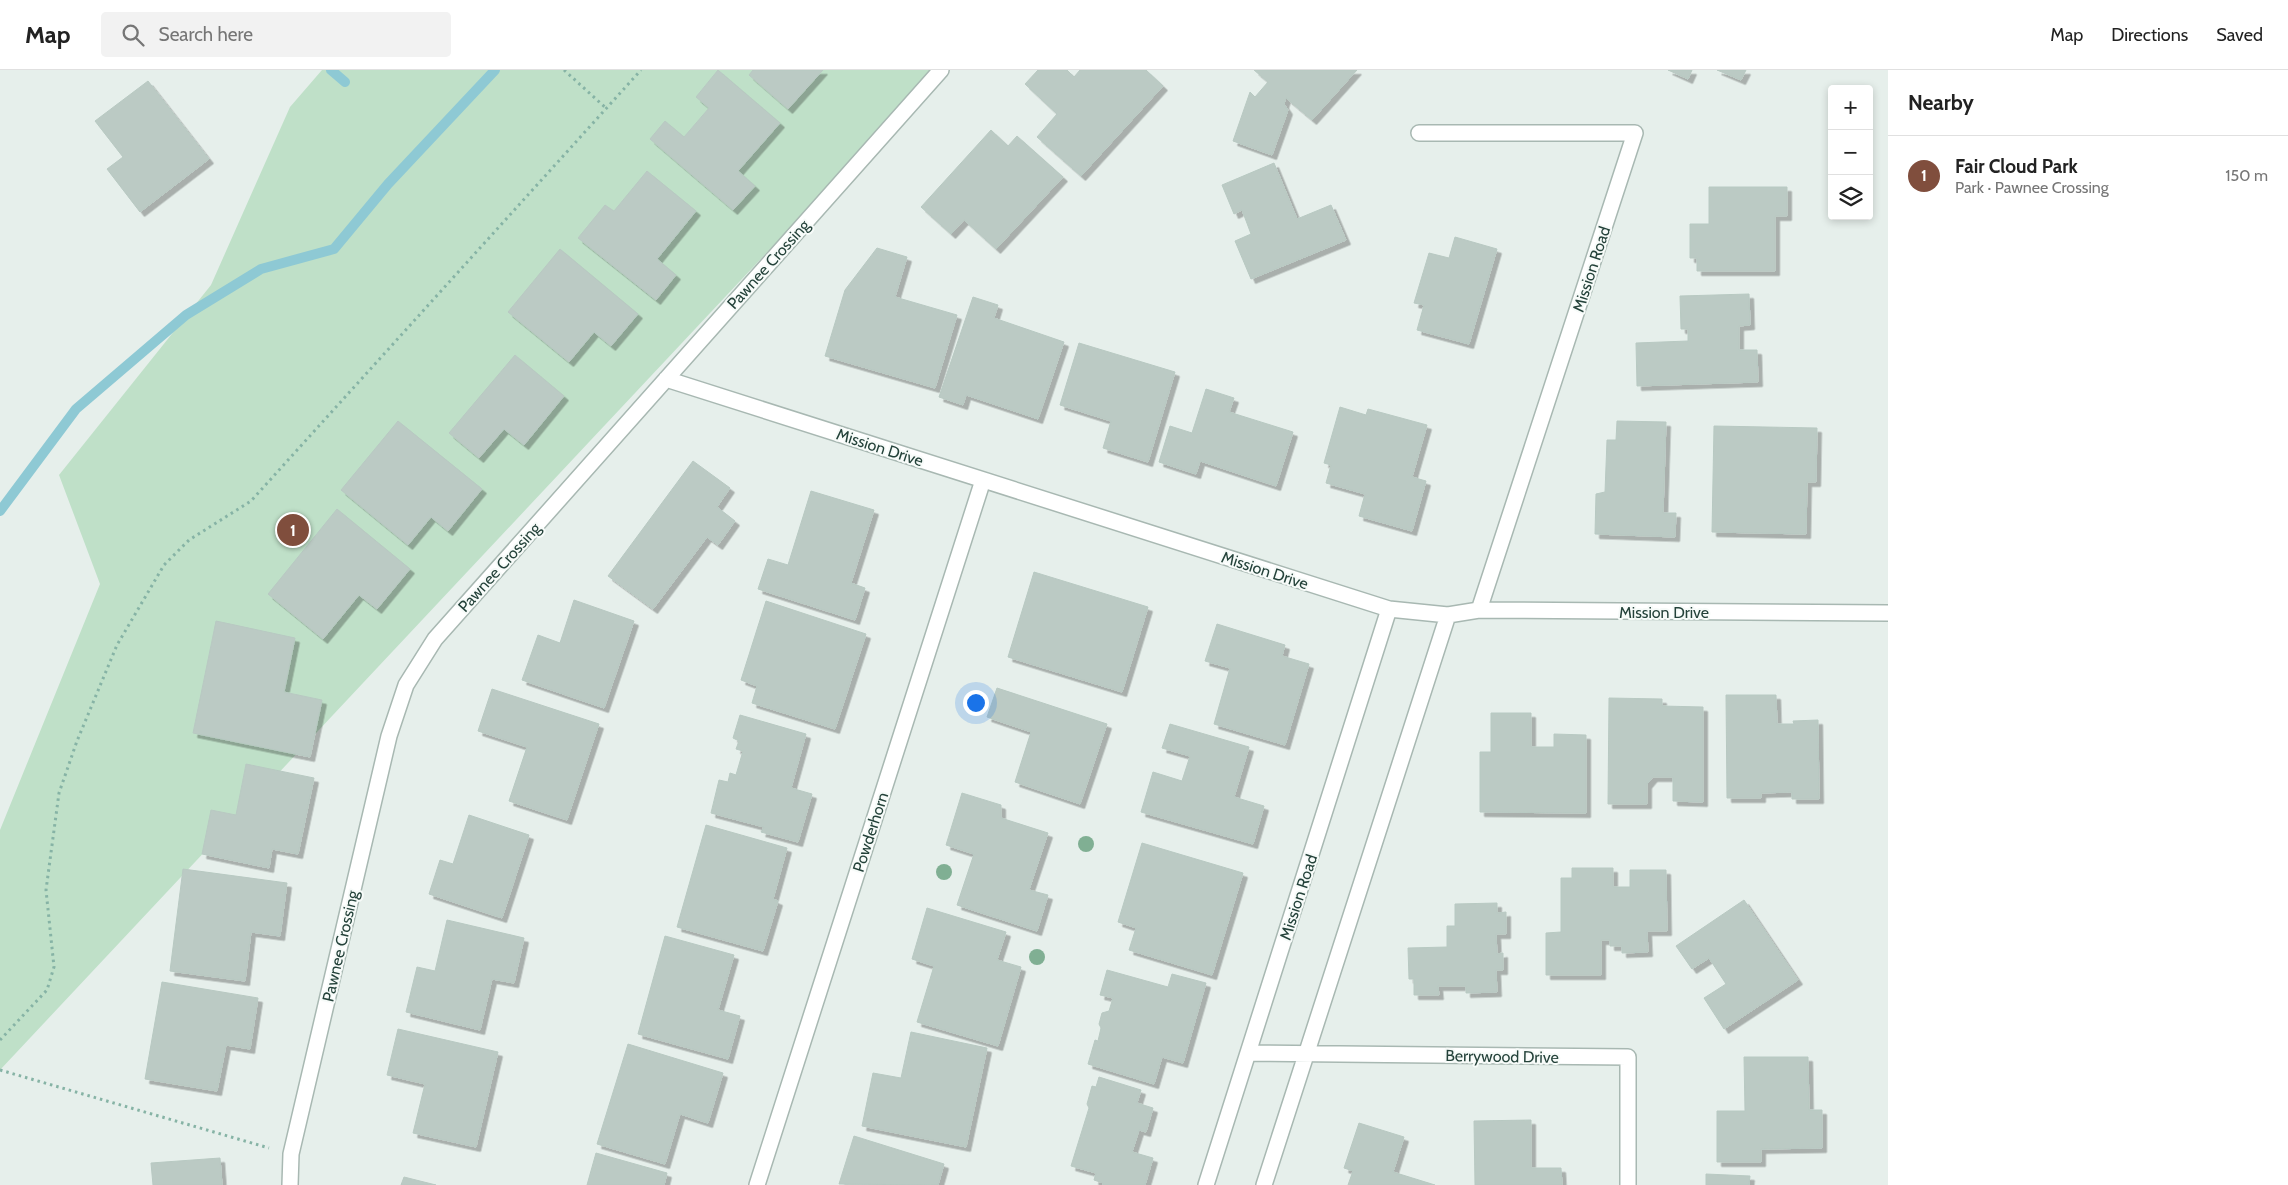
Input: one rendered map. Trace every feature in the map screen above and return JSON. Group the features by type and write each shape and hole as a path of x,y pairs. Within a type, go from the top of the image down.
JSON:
{"street":[{"name":"Pawnee Crossing","path":"290,1185 291,1154 389,736 406,685 434,639 940,70"},
{"name":"Mission Road","path":"1419,134 1635,133 1479,610"},
{"name":"Mission Drive","path":"666,378 1389,609 1448,615 1479,610 1888,613"},
{"name":"Powderhorn","path":"758,1185 983,480"},
{"name":"Mission Road","path":"1206,1185 1389,609"},
{"path":"1264,1185 1448,615"},
{"name":"Berrywood Drive","path":"1248,1053 1628,1057 1628,1185"}],"path":[{"path":"564,70 606,109"},
{"path":"0,1040 47,990 54,967 46,890 59,793 77,741 117,645 164,564 189,540 250,501 641,70"},
{"path":"0,1070 291,1154"}],"green space":[{"path":"322,70 938,70 0,1070 0,830 100,584 59,475 211,285 290,107"}],"building":[{"path":"718,70 780,123 738,171 755,186 733,210 650,139 665,121 684,137 709,108 696,97"},
{"path":"753,70 823,70 788,109 749,75"},
{"path":"1038,70 1067,70 1074,77 1080,70 1146,70 1163,86 1081,176 1037,137 1057,114 1025,84"},
{"path":"1254,70 1357,70 1312,120 1286,98 1284,104 1288,110 1272,155 1233,141 1250,92 1255,97 1268,82"},
{"path":"1668,70 1692,70 1688,79"},
{"path":"1717,70 1746,70 1741,80"},
{"path":"148,81 209,159 140,212 107,169 123,157 95,121"},
{"path":"991,130 1008,146 1017,136 1063,177 996,249 964,220 951,234 921,207"},
{"path":"1274,163 1297,219 1331,205 1346,240 1251,279 1235,241 1251,234 1242,210 1234,214 1222,185"},
{"path":"647,171 696,211 657,259 676,275 656,300 578,238 605,205 614,211"},
{"path":"1709,187 1787,187 1787,216 1775,216 1775,271 1697,271 1697,258 1690,258 1690,224 1709,224"},
{"path":"1455,237 1497,249 1469,344 1417,330 1424,305 1414,303 1429,253 1449,258"},
{"path":"877,248 907,257 895,297 957,315 935,388 825,356 845,290"},
{"path":"560,249 638,314 611,346 594,332 569,362 508,312"},
{"path":"1749,294 1750,325 1739,326 1739,350 1757,350 1758,382 1637,386 1636,343 1688,341 1688,329 1681,329 1680,296"},
{"path":"973,297 998,305 994,318 1064,342 1038,419 966,395 963,405 939,397"},
{"path":"1079,343 1175,372 1148,462 1103,448 1111,421 1060,405"},
{"path":"515,355 564,396 524,445 504,429 479,458 449,433"},
{"path":"1206,389 1234,398 1229,412 1293,432 1276,486 1200,461 1196,474 1159,462 1170,426 1192,433"},
{"path":"1340,407 1366,415 1368,409 1427,425 1412,477 1426,481 1412,531 1359,516 1365,494 1326,483 1331,465 1324,463"},
{"path":"398,421 482,489 448,531 431,517 408,545 341,490"},
{"path":"1617,421 1666,422 1663,513 1676,513 1675,537 1595,534 1596,494 1605,492 1607,440 1616,440"},
{"path":"1714,426 1817,428 1816,482 1807,482 1806,534 1712,532"},
{"path":"693,461 730,488 717,507 735,521 718,545 707,537 653,609 608,576"},
{"path":"811,491 874,510 851,583 865,588 855,620 758,589 768,559 788,565"},
{"path":"337,509 410,569 377,609 359,595 323,639 268,594"},
{"path":"1034,572 1148,607 1122,692 1008,657"},
{"path":"574,600 634,621 604,708 522,680 538,635 560,643"},
{"path":"766,601 866,634 835,729 752,703 757,686 741,680"},
{"path":"216,621 295,638 284,692 322,700 310,757 193,733"},
{"path":"1217,624 1285,645 1282,656 1309,664 1285,745 1214,724 1230,668 1205,661"},
{"path":"997,688 1107,724 1080,804 1015,782 1031,732 987,717"},
{"path":"492,689 599,724 567,820 509,801 527,747 478,731"},
{"path":"1726,695 1776,695 1777,724 1794,724 1793,721 1818,720 1819,799 1792,799 1792,792 1761,793 1761,798 1727,798"},
{"path":"1609,698 1662,699 1662,706 1703,707 1703,802 1673,801 1673,777 1653,777 1647,784 1647,804 1608,804"},
{"path":"1491,713 1531,713 1531,747 1554,747 1554,734 1586,735 1586,813 1480,812 1480,752 1491,752"},
{"path":"740,715 806,734 791,788 812,794 798,842 761,832 764,827 711,813 719,780 728,782 730,773 736,775 743,751 736,749 739,741 733,738"},
{"path":"1170,724 1249,747 1234,797 1264,806 1253,844 1141,812 1153,772 1182,781 1190,756 1162,748"},
{"path":"246,764 314,778 298,854 272,849 269,868 202,854 211,810 236,815"},
{"path":"962,793 1001,805 1001,818 1048,833 1029,890 1048,895 1037,931 957,905 974,854 946,845"},
{"path":"469,815 529,835 502,918 429,894 440,860 453,864"},
{"path":"706,825 787,848 773,899 778,901 763,951 677,927"},
{"path":"1142,843 1243,873 1212,975 1129,950 1136,928 1118,922"},
{"path":"1572,868 1613,868 1613,887 1630,887 1630,870 1666,870 1667,931 1647,931 1648,952 1622,953 1622,946 1610,946 1610,940 1601,940 1601,975 1546,975 1546,933 1561,932 1561,878 1572,878"},
{"path":"183,869 287,883 280,936 251,932 245,981 170,971"},
{"path":"1744,900 1798,980 1724,1029 1704,998 1726,984 1709,958 1692,969 1676,946"},
{"path":"1497,903 1497,913 1506,912 1506,934 1496,934 1497,954 1503,953 1503,970 1496,970 1497,992 1466,993 1466,986 1438,986 1439,995 1414,995 1414,979 1409,979 1408,948 1447,947 1447,926 1455,926 1455,904"},
{"path":"927,908 1006,932 997,960 1021,967 998,1046 917,1022 934,966 912,959"},
{"path":"447,920 524,938 514,983 492,979 480,1030 406,1012 417,967 435,971"},
{"path":"665,936 734,955 718,1010 740,1016 728,1059 638,1034"},
{"path":"1107,970 1168,987 1172,974 1206,983 1183,1063 1162,1057 1154,1084 1088,1064 1095,1040 1098,1041 1102,1013 1109,1011 1113,998 1100,995"},
{"path":"162,982 258,998 250,1049 226,1045 217,1091 145,1079"},
{"path":"398,1029 498,1052 476,1147 413,1133 425,1084 387,1075"},
{"path":"911,1032 987,1048 966,1147 862,1126 873,1073 901,1078"},
{"path":"628,1044 723,1073 708,1123 680,1114 665,1164 597,1144"},
{"path":"1744,1057 1808,1057 1809,1110 1822,1110 1822,1148 1761,1149 1761,1162 1717,1162 1717,1111 1745,1111"},
{"path":"1099,1077 1141,1090 1137,1103 1153,1108 1146,1132 1139,1130 1132,1152 1153,1158 1145,1185 1103,1185 1103,1183 1094,1180 1096,1173 1071,1166 1089,1108 1087,1104 1092,1086 1096,1087"},
{"path":"1531,1120 1531,1168 1561,1168 1562,1185 1475,1185 1474,1121"},
{"path":"1359,1123 1404,1137 1393,1172 1435,1185 1348,1185 1353,1171 1344,1168"},
{"path":"854,1136 944,1164 938,1185 839,1184"},
{"path":"596,1153 667,1173 664,1185 587,1185"},
{"path":"220,1158 222,1185 153,1185 151,1163"},
{"path":"1706,1174 1750,1176 1749,1185 1706,1185"},
{"path":"404,1177 436,1185 401,1185"}],"waterway":[{"path":"331,70 345,82"},
{"path":"0,511 76,409 186,315 261,269 334,249 388,184 495,70"}],"place":[{"name":"Fair Cloud Park","path":"293,530"}]}
